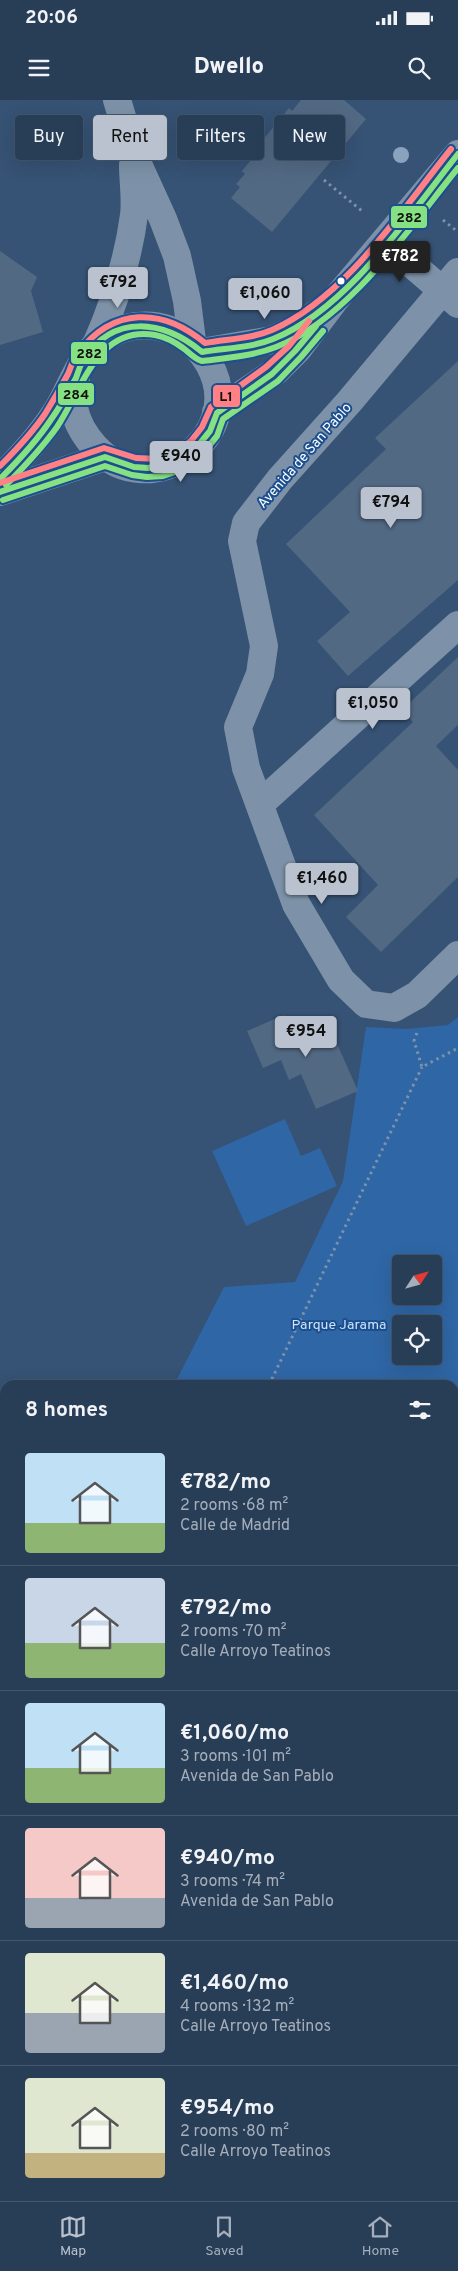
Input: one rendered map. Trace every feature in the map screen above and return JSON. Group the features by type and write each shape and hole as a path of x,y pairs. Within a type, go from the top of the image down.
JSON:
{"street":[{"path":"117,100 121,115"},
{"path":"216,412 276,371 298,349 334,301 386,242 458,154"},
{"path":"96,345 110,311 126,259 134,214 133,160"},
{"path":"136,160 163,219 177,256 197,347"},
{"path":"386,242 453,289"},
{"name":"Avenida de San Pablo","path":"260,804 246,768 238,726 260,674 264,646 242,541 246,524 280,479 453,289"},
{"path":"197,347 272,340 295,329 334,301"},
{"path":"0,479 34,442 56,413 76,378 84,359 96,345 113,332 133,326 147,325 174,330 197,347 213,371 218,391 216,412 210,431 198,448 182,460 170,465 143,470 123,466 105,457 84,436 74,407 76,378"},
{"path":"0,492 105,457"},
{"path":"458,625 260,804 296,904 341,980 366,1004 394,1008 417,995 458,955"}],"path":[{"path":"324,180 362,211"},
{"path":"421,1024 414,1041 422,1067"},
{"path":"272,1380 422,1067 458,1048"}],"green space":[{"name":"Parque Jarama","path":"458,1017 458,1380 177,1380 224,1287 295,1282 343,1181 366,1027 406,1029 448,1025"},
{"path":"285,1119 301,1156 320,1148 337,1186 246,1226 212,1151"}],"building":[{"path":"301,100 344,100 366,119 345,144 345,115 283,115 289,108 292,111"},
{"path":"274,126 274,160 332,160 272,232 231,198 240,187 236,184 245,174 242,171 251,160 264,160 264,138"},
{"path":"0,251 37,277 31,291 43,332 0,345"},
{"path":"458,361 458,580 348,676 317,641 350,612 286,544 386,449 375,438"},
{"path":"458,657 458,725 436,746 458,770 458,877 381,952 346,917 378,885 314,815 413,722 402,710"},
{"path":"284,1015 291,1033 326,1019 358,1091 316,1109 301,1074 289,1080 281,1060 263,1068 247,1031"}],"transit line":[{"name":"L1","path":"0,466 24,441 45,414 78,353 92,338 107,327 122,320 138,317 155,318 189,331 205,343 247,337 272,330 299,315 324,297 348,275 392,225 451,149"},
{"name":"282","path":"0,479 39,436 61,405 76,378 83,360 95,345 109,334 124,328 140,326 155,328 187,341 202,352 247,346 273,339 300,325 351,284 398,231 458,154"},
{"name":"284","path":"6,485 33,457 57,427 94,363 105,350 119,340 135,335 159,336 177,344 202,361 258,353 303,334 328,316 353,294 399,243 458,168"},
{"name":"L1","path":"0,483 104,448 136,458 160,459 171,455 191,441 202,427 211,407 266,367 289,346 309,321"},
{"name":"282","path":"0,492 105,457 134,467 148,468 174,463 197,447 210,431 217,413 272,374 316,326"},
{"name":"284","path":"3,500 105,466 132,475 147,477 163,476 178,471 204,452 217,436 223,419 278,381 323,331"}]}
